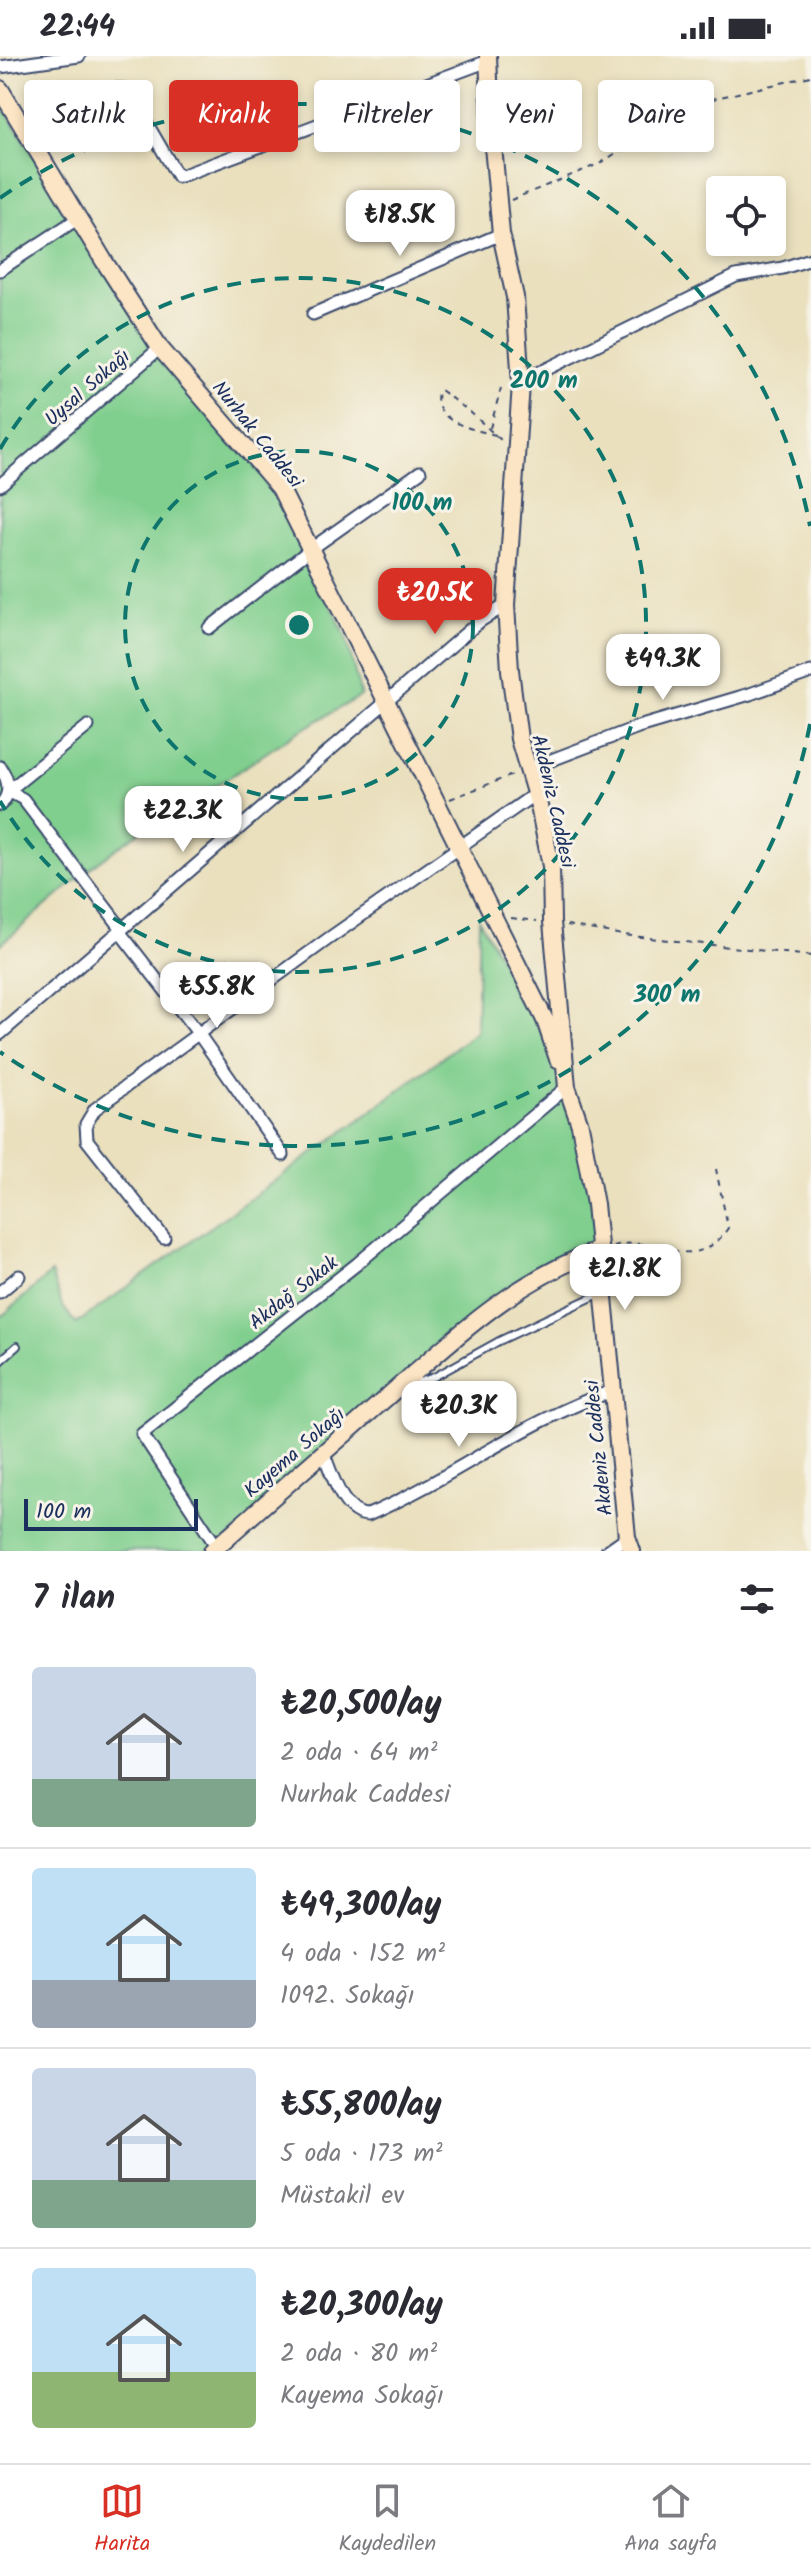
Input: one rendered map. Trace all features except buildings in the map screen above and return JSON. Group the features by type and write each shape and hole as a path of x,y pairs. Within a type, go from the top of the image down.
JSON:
{"street":[{"path":"0,67 79,56"},
{"path":"23,129 109,89 122,89 132,98 178,177 488,59"},
{"name":"Akdeniz Caddesi","path":"488,59 501,234 515,297 520,380 506,605 510,670 519,739 551,866 552,922 567,1087 580,1125 595,1204 630,1544"},
{"name":"Nurhak Caddesi","path":"0,89 77,219 160,348 280,488 545,1020 567,1087"},
{"path":"0,270 77,219"},
{"path":"313,314 501,234"},
{"path":"520,380 736,276 783,268 811,259"},
{"name":"Uysal Sokağı","path":"0,485 160,348"},
{"path":"209,628 311,549 420,472"},
{"path":"0,1034 480,621 506,605"},
{"path":"528,769 638,727 750,694 811,672"},
{"path":"8,791 88,726"},
{"path":"0,767 8,791 0,805"},
{"path":"8,791 23,799 198,1033 283,1155"},
{"path":"164,1238 87,1140 85,1130 95,1109 535,794"},
{"name":"Akdağ Sokak","path":"214,1549 142,1434 357,1264 567,1087"},
{"name":"Kayema Sokağı","path":"214,1549 449,1340 518,1288 562,1263 599,1250"},
{"path":"0,1292 19,1276"},
{"path":"323,1452 349,1507 357,1515 368,1515 438,1481 576,1403 613,1391"},
{"path":"607,1551 630,1544"}],"lane":[{"path":"395,1390 420,1384 499,1341 603,1292"},
{"path":"0,1361 17,1346"}],"path":[{"path":"499,205 601,163 616,153 661,139 679,116 699,102 811,76"},
{"path":"490,430 501,388"},
{"path":"440,390 490,430 496,435 464,428 453,422 438,401 438,392 440,390"},
{"path":"438,803 528,769"},
{"path":"494,916 552,922 623,935 811,956"},
{"path":"599,1250 619,1244 640,1244 660,1250 692,1252 713,1245 728,1228 716,1169"}],"green space":[{"path":"0,103 24,140 24,152 32,152 155,340 261,463 345,634 361,696 154,821 95,864 0,945"},
{"path":"479,919 570,1084 600,1249 542,1272 213,1551 0,1551 0,1318 51,1273 62,1305 76,1324 476,1032"}]}
